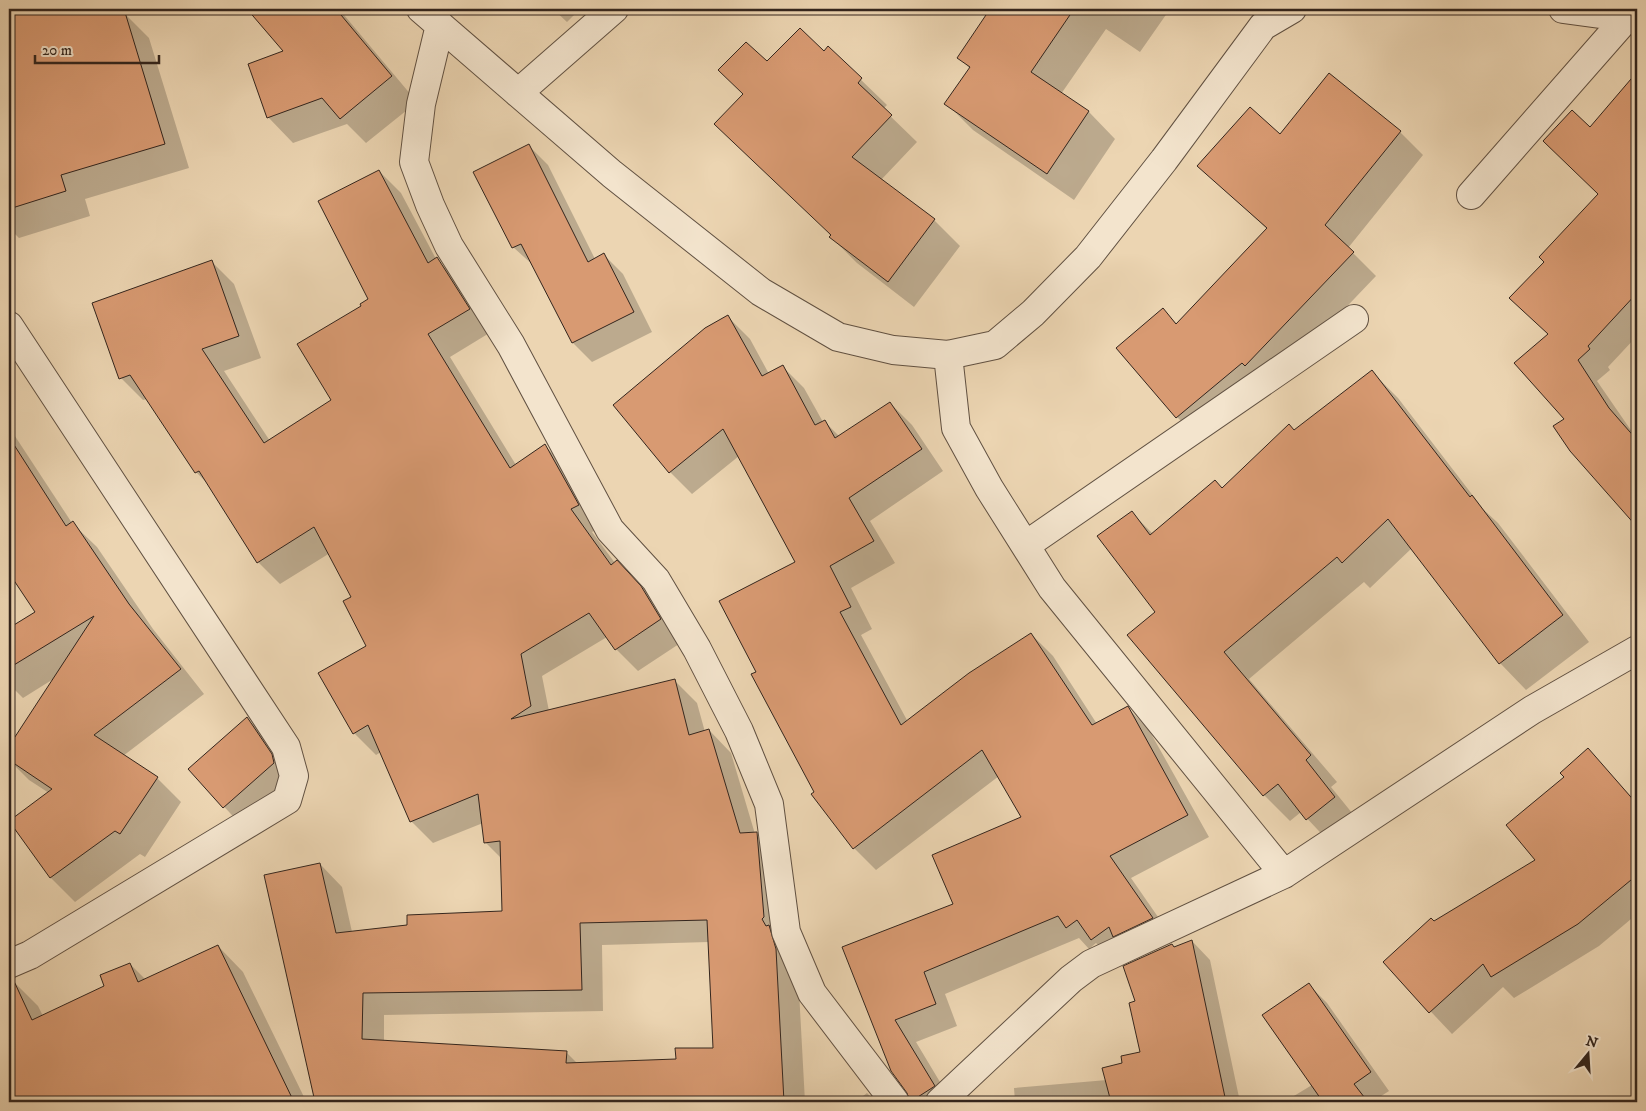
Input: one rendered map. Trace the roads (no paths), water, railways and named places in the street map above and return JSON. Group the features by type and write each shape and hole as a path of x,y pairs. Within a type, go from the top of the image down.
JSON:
{"street":[{"path":"518,93 614,9"},
{"path":"430,17 612,174 761,292 838,338 893,350 948,355 995,345 1033,313 1088,257 1164,160 1263,26 1292,9"},
{"path":"1563,9 1632,18"},
{"path":"430,17 414,162 430,205 449,246 511,345 610,530 656,580 697,649 739,731 769,804 786,932 812,993 895,1102"},
{"path":"1471,195 1632,18"},
{"path":"1026,546 1354,319"},
{"path":"9,326 286,747 294,776 287,800 47,945 9,964"},
{"path":"948,355 956,428 988,488 1052,588 1284,874"},
{"path":"940,1102 1071,979 1091,964 1284,874 1532,710 1637,650"}]}
